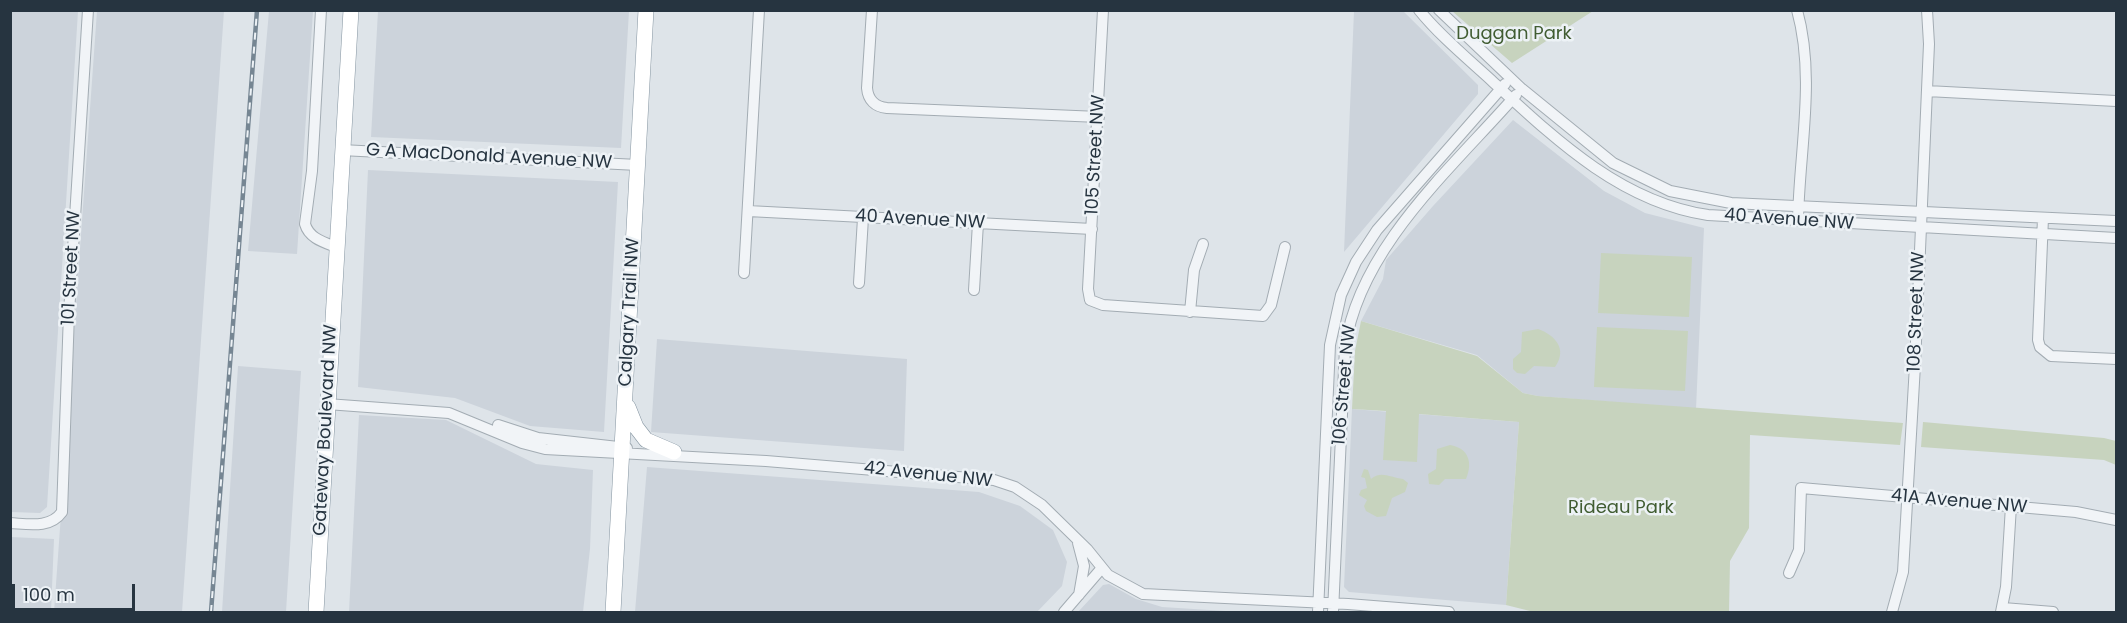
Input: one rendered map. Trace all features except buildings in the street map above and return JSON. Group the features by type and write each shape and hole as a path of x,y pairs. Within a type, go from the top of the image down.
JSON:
{"highway":[{"name":"Gateway Boulevard NW","path":"316,612 341,150 351,10"},
{"name":"Calgary Trail NW","path":"613,612 646,10"},
{"path":"625,401 636,427 646,440 674,452"}],"street":[{"name":"101 Street NW","path":"10,523 38,525 53,521 60,516 62,508 69,314 88,10"},
{"path":"321,10 312,171 305,224 313,236 336,247"},
{"path":"744,273 759,10"},
{"path":"872,10 867,88 873,102 887,108 1098,117"},
{"name":"105 Street NW","path":"1103,10 1088,289 1090,300 1103,305 1190,312"},
{"path":"1419,10 1501,89"},
{"path":"1438,10 1522,89"},
{"path":"1797,10 1803,38 1805,72 1798,221"},
{"name":"108 Street NW","path":"1893,612 1903,572 1915,365 1929,44 1927,10"},
{"name":"106 Street NW","path":"1318,608 1330,345 1341,295 1356,262 1377,230 1510,78"},
{"name":"40 Avenue NW","path":"1501,89 1600,171 1623,186 1650,199 1696,213 1798,221 2116,238"},
{"name":"40 Avenue NW","path":"1522,89 1613,163 1647,182 1713,201 2116,221"},
{"name":"106 Street NW","path":"1334,608 1345,348 1353,309 1366,278 1400,227 1522,89"},
{"path":"1927,91 2116,101"},
{"name":"G A MacDonald Avenue NW","path":"341,150 638,165"},
{"name":"40 Avenue NW","path":"748,211 1092,229"},
{"path":"859,284 863,218"},
{"path":"2043,218 2038,340 2040,347 2051,356 2116,359"},
{"path":"974,290 978,224"},
{"path":"1203,244 1194,270 1190,312 1263,316 1271,305 1285,247"},
{"name":"42 Avenue NW","path":"327,401 445,405 460,408 527,436 622,451 993,480 1015,487 1033,498 1076,538 1101,569 1123,586 1150,595 1318,608 1449,612"},
{"name":"42 Avenue NW","path":"622,451 674,452 689,456"},
{"name":"41A Avenue NW","path":"1789,573 1798,550 1801,488 2076,512 2116,520"},
{"path":"2011,506 2002,610 2053,612"},
{"path":"1076,538 1084,566 1078,595"},
{"path":"1064,612 1101,569"}],"shaded area":[{"path":"11,10 78,11 47,507 40,513 11,512"},
{"path":"97,11 224,11 182,612 54,612"},
{"path":"269,11 313,11 297,254 248,251"},
{"path":"378,11 629,11 621,148 371,137"},
{"path":"1354,11 1403,11 1478,85 1478,94 1344,252"},
{"path":"1513,120 1604,191 1645,213 1704,228 1696,409 1523,393 1477,355 1361,321 1383,279 1386,260"},
{"path":"368,170 618,182 604,432 530,426 455,398 358,387"},
{"path":"657,339 907,359 904,451 651,432"},
{"path":"238,366 301,371 286,612 222,612"},
{"path":"1352,409 1519,422 1506,605 1349,592 1344,587"},
{"path":"359,415 446,420 536,464 593,470 590,549 583,612 349,612"},
{"path":"647,467 979,492 1020,506 1053,530 1067,562 1062,586 1037,612 635,612"},
{"path":"11,537 54,539 51,612 11,612"},
{"path":"1109,584 1136,599 1162,607 1241,612 1078,612 1103,585"}],"green space":[{"name":"Duggan Park","path":"1452,11 1593,11 1512,63"},
{"path":"1601,253 1692,257 1689,317 1598,313"},
{"name":"Rideau Park","path":"1361,321 1477,356 1523,393 1538,396 1903,423 1900,445 1750,435 1749,528 1730,561 1729,612 1534,612 1506,605 1519,422 1419,414 1417,462 1383,460 1386,411 1352,409 1355,351"},
{"path":"1597,327 1688,331 1685,391 1594,387"},
{"path":"1538,329 1550,335 1558,344 1559,360 1555,367 1534,366 1525,374 1517,373 1513,369 1513,359 1521,352 1522,332"},
{"path":"1923,422 2104,438 2116,441 2116,465 2104,460 1921,447"},
{"path":"1450,445 1462,449 1468,457 1469,467 1466,479 1445,479 1439,485 1429,484 1428,474 1436,469 1437,449"},
{"path":"1364,469 1368,470 1371,479 1382,475 1403,479 1408,483 1405,492 1392,498 1386,516 1377,517 1366,511 1364,506 1367,500 1359,495 1361,490 1367,488 1365,478 1361,477"}],"railway":[{"path":"211,612 257,10"}]}
